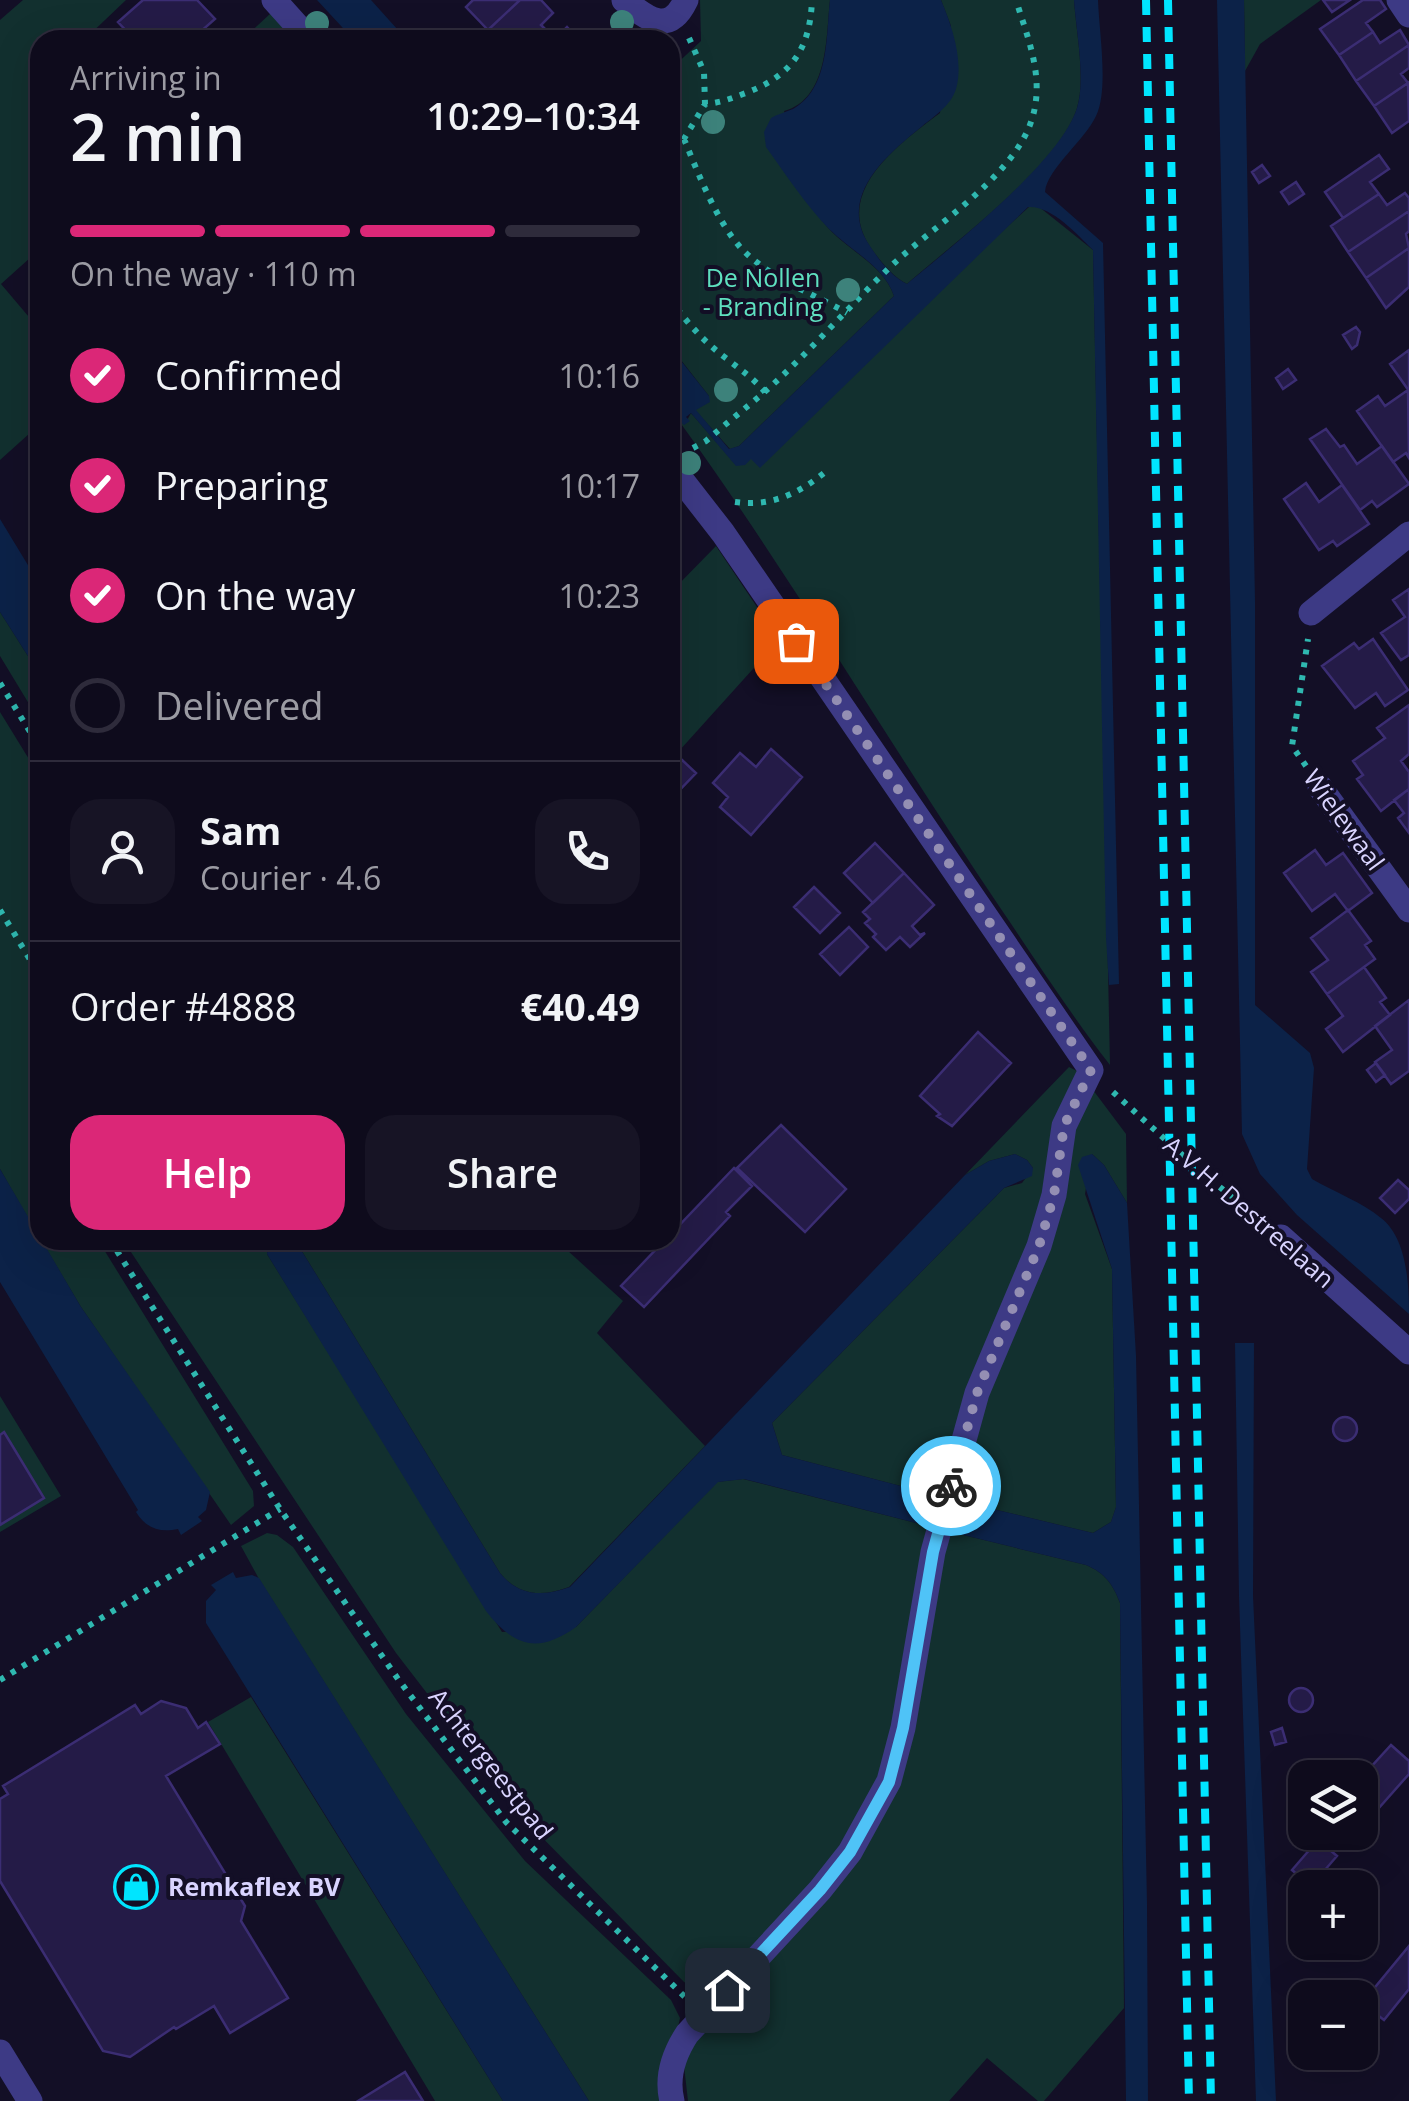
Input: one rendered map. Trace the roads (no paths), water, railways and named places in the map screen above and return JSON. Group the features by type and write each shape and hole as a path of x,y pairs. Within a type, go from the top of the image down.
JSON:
{"street":[{"path":"274,0 301,30"},
{"path":"624,0 673,12"},
{"path":"1398,0 1409,15"},
{"path":"672,2101 671,2070 677,2050 704,2015 820,1890 850,1852 889,1782 903,1728 933,1552 953,1477 977,1393 1039,1246 1054,1195 1064,1126 1091,1070 881,762 680,478"},
{"path":"1312,613 1409,534"},
{"name":"Wielewaal","path":"1320,788 1409,910"},
{"name":"A.V.H. Destreelaan","path":"1281,1236 1409,1352"},
{"path":"1,2057 30,2101"}],"water":[{"path":"317,0 371,0 398,30 345,30"},
{"path":"830,0 941,0 953,32 959,67 954,95 880,165 862,195 859,211 861,228 874,251 891,273 907,284 1028,177 1067,130 1077,108 1081,83 1074,0 1098,0 1103,76 1100,105 1091,125 1052,174 1045,192 1103,243 1119,984 1109,985 1106,938 1093,250 1054,216 1028,207 760,468 751,459 736,466 691,413 686,417 690,421 684,425 680,421 680,360 709,396 710,402 696,410 729,449 739,446 894,296 875,267 821,220 766,147 764,132 771,118 793,109 814,88 826,44"},
{"path":"1217,0 1244,0 1255,602 1255,1005 1310,1053 1314,1068 1307,1169 1312,1179 1365,1207 1390,1227 1405,1262 1409,1314 1297,1215 1260,1174 1242,1134"},
{"path":"0,519 30,568 30,659 0,612"},
{"path":"1015,1154 1027,1160 1033,1168 1032,1176 1004,1188 772,1423 782,1455 939,1496 932,1527 744,1479 718,1482 576,1627 538,1643 517,1639 486,1611 267,1254 268,1250 301,1250 500,1573 523,1590 550,1592 570,1587 965,1175 989,1161"},
{"path":"1092,1154 1104,1165 1127,1203 1136,1356 1148,2101 1126,2101 1120,1603 1108,1580 1086,1565 947,1531 955,1500 1093,1533 1111,1522 1116,1507 1112,1269 1078,1165 1082,1157"},
{"path":"0,1169 30,1220 30,1250 48,1250 81,1307 210,1492 206,1510 198,1517 202,1521 181,1535 178,1529 154,1528 140,1517 0,1282"},
{"path":"1235,1343 1254,1343 1253,1596 1276,2101 1256,2101 1239,1596"},
{"path":"233,1572 236,1578 259,1578 589,2101 503,2101 206,1623 206,1601 216,1590 211,1585"}],"railway":[{"path":"1146,0 1189,2101"},
{"path":"1168,0 1211,2101"}],"place":[{"name":"Remkaflex BV","path":"136,1887"}],"park label":[{"name":"De Nollen - Branding","path":"763,292"}]}
